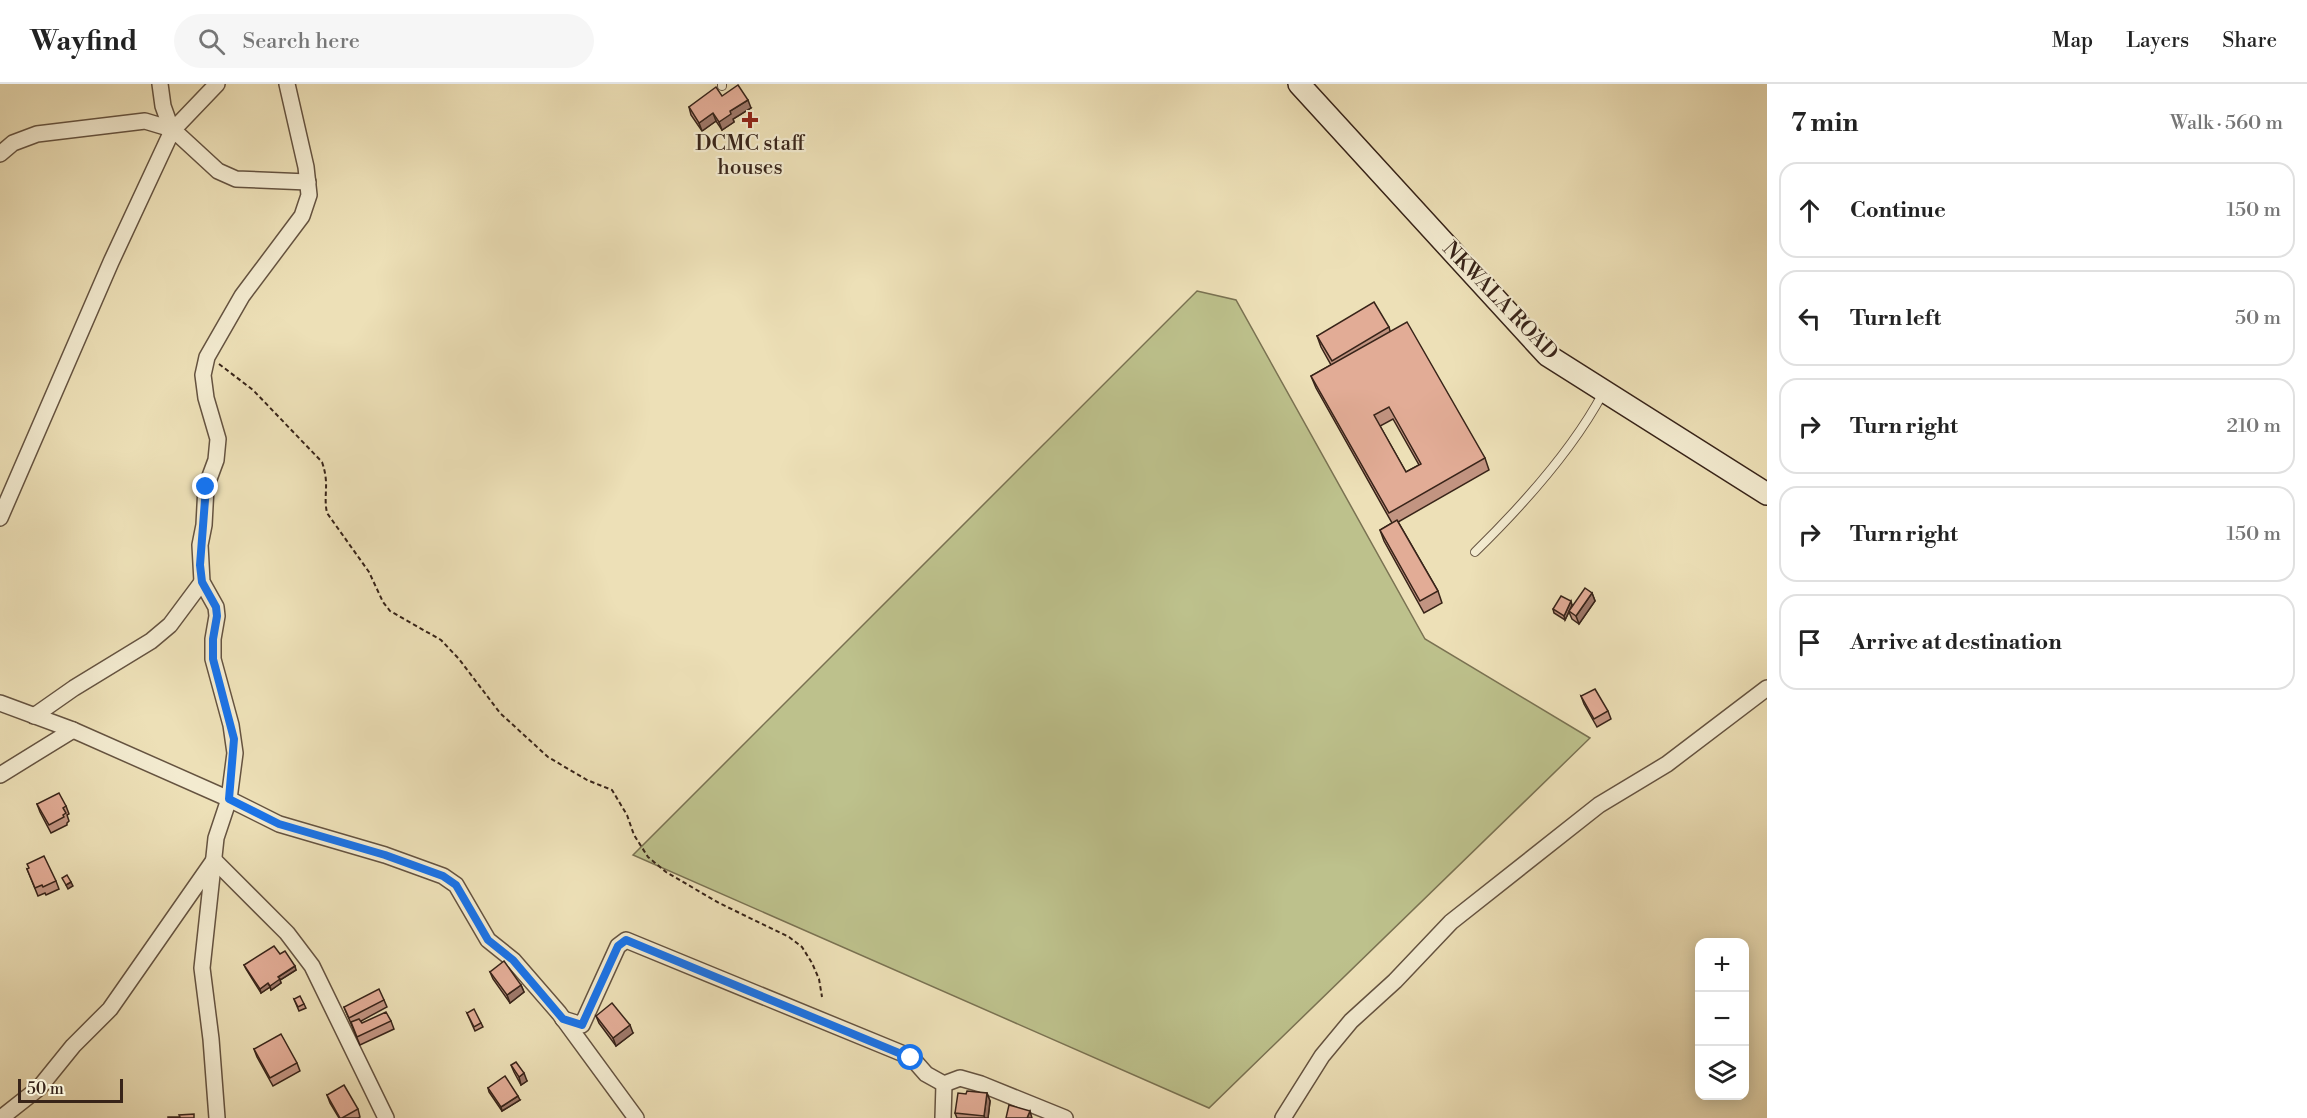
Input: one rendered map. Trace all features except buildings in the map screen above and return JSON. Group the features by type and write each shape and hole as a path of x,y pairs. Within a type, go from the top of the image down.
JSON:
{"street":[{"path":"160,84 163,106 172,131"},
{"path":"0,518 111,262 172,131 217,84"},
{"path":"217,1118 211,1039 202,968 216,838 229,799 234,739 213,659 216,607 202,582 200,545 204,525 206,487 216,460 218,439 206,398 203,375 207,357 242,296 302,216 309,195 306,167 287,84"},
{"name":"NKWALA ROAD","path":"1299,84 1547,355 1766,495"},
{"path":"0,154 13,143 37,134 146,121 180,136 218,171 236,179 308,182"},
{"path":"34,716 74,688 152,641 170,626 202,582"},
{"path":"1283,1118 1322,1056 1351,1021 1395,981 1451,921 1599,805 1667,764 1767,688"},
{"path":"0,704 73,730 229,799 279,824 385,855 443,876 456,885 488,940 513,960 563,1019 636,1118"},
{"path":"0,775 73,730"},
{"path":"1,1118 39,1088 73,1046 110,1009 214,860"},
{"path":"214,860 288,933 312,966 386,1118"},
{"path":"563,1019 582,1025 618,946 626,940 911,1058 926,1074 944,1084 960,1078 981,1083 1065,1118"},
{"path":"943,1118 944,1084"}],"lane":[{"path":"1475,552 1520,508 1592,413 1604,391"}],"path":[{"path":"207,357 228,369 253,390 322,462 327,476 328,491 325,504 327,513 369,572 383,602 390,611 441,640 459,659 500,713 548,756 587,780 612,790 627,815 634,835 648,857 666,872 719,903 789,937 802,947 816,971 822,996"}],"green space":[{"path":"1197,291 1236,300 1425,639 1590,738 1209,1108 633,855"}],"place":[{"name":"DCMC staff houses","path":"750,120"}],"route":[{"path":"206,487 200,565 202,582 216,607 217,626 213,639 213,659 234,739 235,753 229,799 279,824 385,855 443,876 456,885 488,940 513,960 563,1019 582,1025 618,946 626,940 911,1058"}]}
